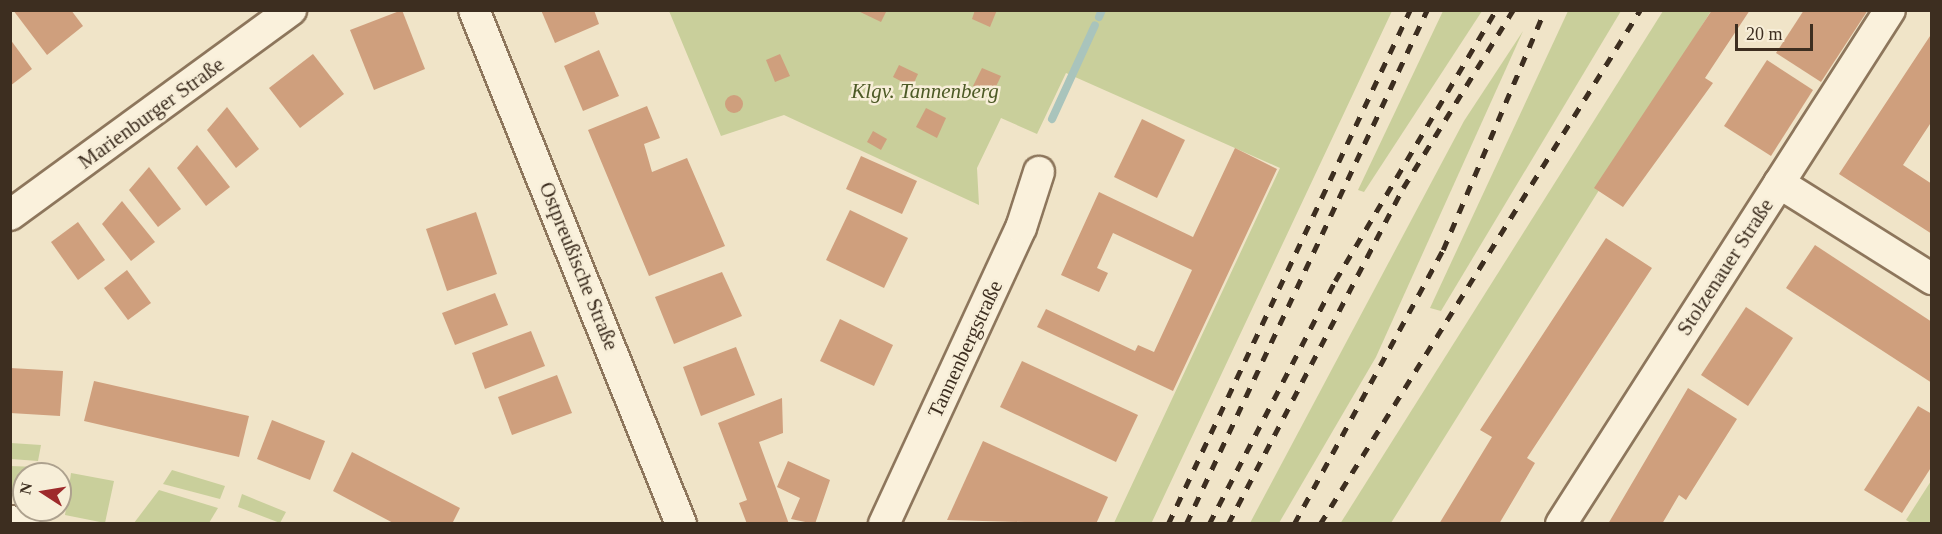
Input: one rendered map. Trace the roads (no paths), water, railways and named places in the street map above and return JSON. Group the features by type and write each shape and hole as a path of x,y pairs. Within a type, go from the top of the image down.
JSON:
{"main road":[{"path":"10,522 23,524"}],"street":[{"name":"Marienburger Straße","path":"10,215 291,10"},
{"name":"Ostpreußische Straße","path":"474,10 681,524"},
{"name":"Stolzenauer Straße","path":"1561,524 1890,10"},
{"name":"Tannenbergstraße","path":"884,524 1021,228 1039,172"},
{"path":"1779,183 1932,279"}],"waterway":[{"path":"1099,17 1102,10"},
{"path":"1052,119 1095,25"}],"railway":[{"path":"1168,524 1410,10"},
{"path":"1186,524 1427,10"},
{"path":"1209,524 1335,281 1496,10"},
{"path":"1228,524 1403,188 1513,10"},
{"path":"1294,524 1443,250 1545,10"},
{"path":"1320,524 1640,10"}],"park label":[{"name":"Klgv. Tannenberg","path":"925,91"}]}
